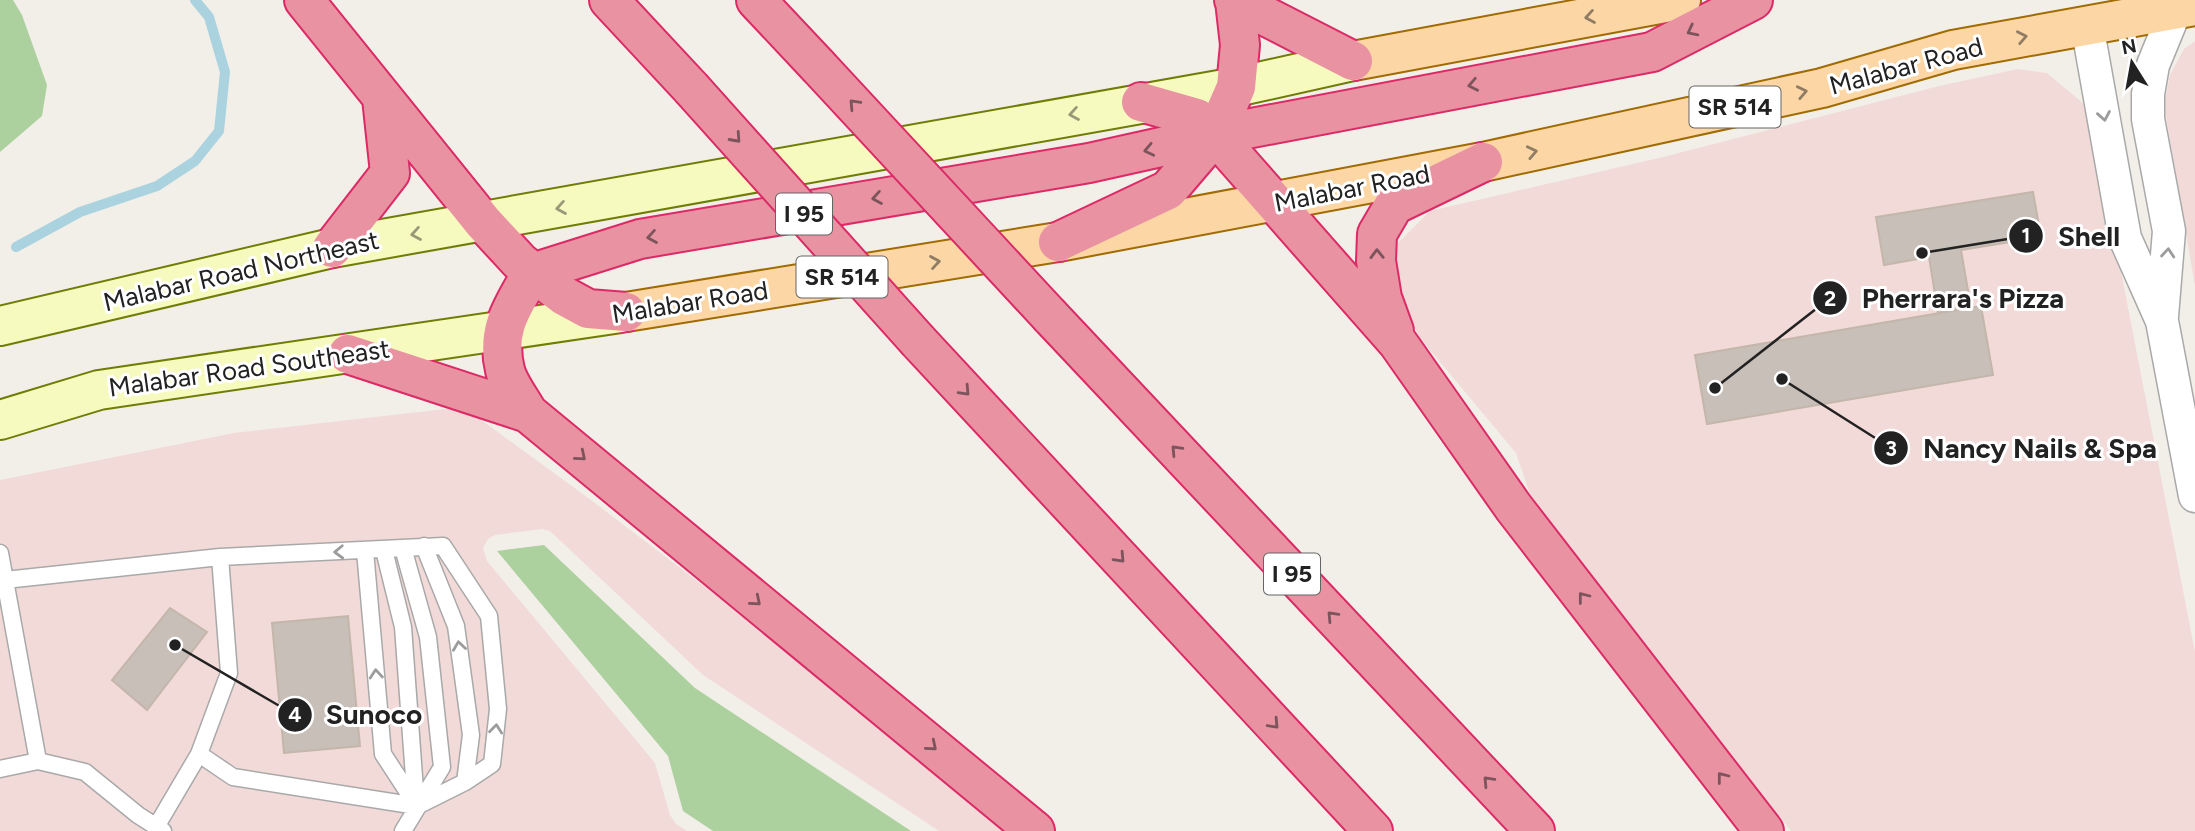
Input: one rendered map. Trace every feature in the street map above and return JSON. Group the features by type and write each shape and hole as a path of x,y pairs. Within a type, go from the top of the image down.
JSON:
{"highway":[{"path":"304,0 484,222 532,273 588,309 626,312"},
{"name":"I 95","path":"609,0 918,341 1373,831"},
{"name":"I 95","path":"756,0 1535,831"},
{"path":"1234,0 1353,61"},
{"path":"1058,242 1168,190 1215,135 1236,87 1240,45 1234,0"},
{"path":"528,413 505,371 502,332 507,315 532,273 640,239 1089,163 1215,135 1652,52 1753,0"},
{"path":"332,248 390,173 382,98"},
{"path":"1141,102 1197,118 1398,343 1514,508 1764,831"},
{"path":"1398,343 1382,298 1376,261 1377,234 1395,205 1483,162"},
{"path":"348,354 528,413 1035,831"}],"main road":[{"path":"484,222 1236,87 1353,61 1681,0"},
{"name":"Malabar Road","path":"502,332 1058,242 1273,203 1483,162 1822,88 2092,13 2186,8"},
{"name":"Malabar Road Northeast","path":"0,326 332,248 484,222"},
{"name":"Malabar Road Southeast","path":"0,421 99,390 502,332"}],"street":[{"path":"2162,321 2169,231 2148,119 2148,94 2154,65 2186,8"},
{"path":"2092,13 2125,238 2162,321 2195,496"}],"lane":[{"path":"424,546 456,626 471,736 465,782"},
{"path":"5,580 220,556 443,546 489,616 498,709 492,764 465,782 416,806 233,777 200,754"},
{"path":"403,548 428,637 442,766 403,831"},
{"path":"384,550 403,627 416,806"},
{"path":"365,551 383,754 416,806"},
{"path":"0,553 38,761"},
{"path":"0,769 38,761 85,772 138,816 159,829 200,754 229,673 220,556"}],"shaded area":[{"path":"2195,41 2195,286 2164,105 2170,75 2184,49"},
{"path":"2018,69 2047,73 2084,104 2096,143 2195,652 2195,831 1791,831 1534,506 1516,453 1420,338 1403,305 1393,272 1397,244 1430,211 1663,157 1939,86"},
{"path":"454,408 473,414 796,656 1008,831 939,831 703,675 550,531 542,529 495,535 488,539 483,548 487,561 655,763 670,815 676,824 687,831 0,831 0,480 234,433"}],"green space":[{"path":"0,0 13,0 22,15 47,85 42,116 0,152"},
{"path":"544,545 695,688 911,831 713,831 683,811 668,756 497,551"}],"building":[{"path":"2033,192 2041,237 1961,250 1971,308 1938,313 1929,257 1884,265 1876,217"},
{"path":"1981,306 1993,375 1707,424 1695,355"},
{"path":"170,608 207,632 147,710 112,680"},
{"path":"348,616 360,746 284,753 272,623"}],"waterway":[{"path":"16,247 80,212 157,186 195,161 219,131 225,72 209,17 195,0"}],"place":[{"name":"Shell","path":"1922,253"},
{"name":"Nancy Nails & Spa","path":"1782,379"},
{"name":"Pherrara's Pizza","path":"1715,388"},
{"name":"Sunoco","path":"175,645"}]}
